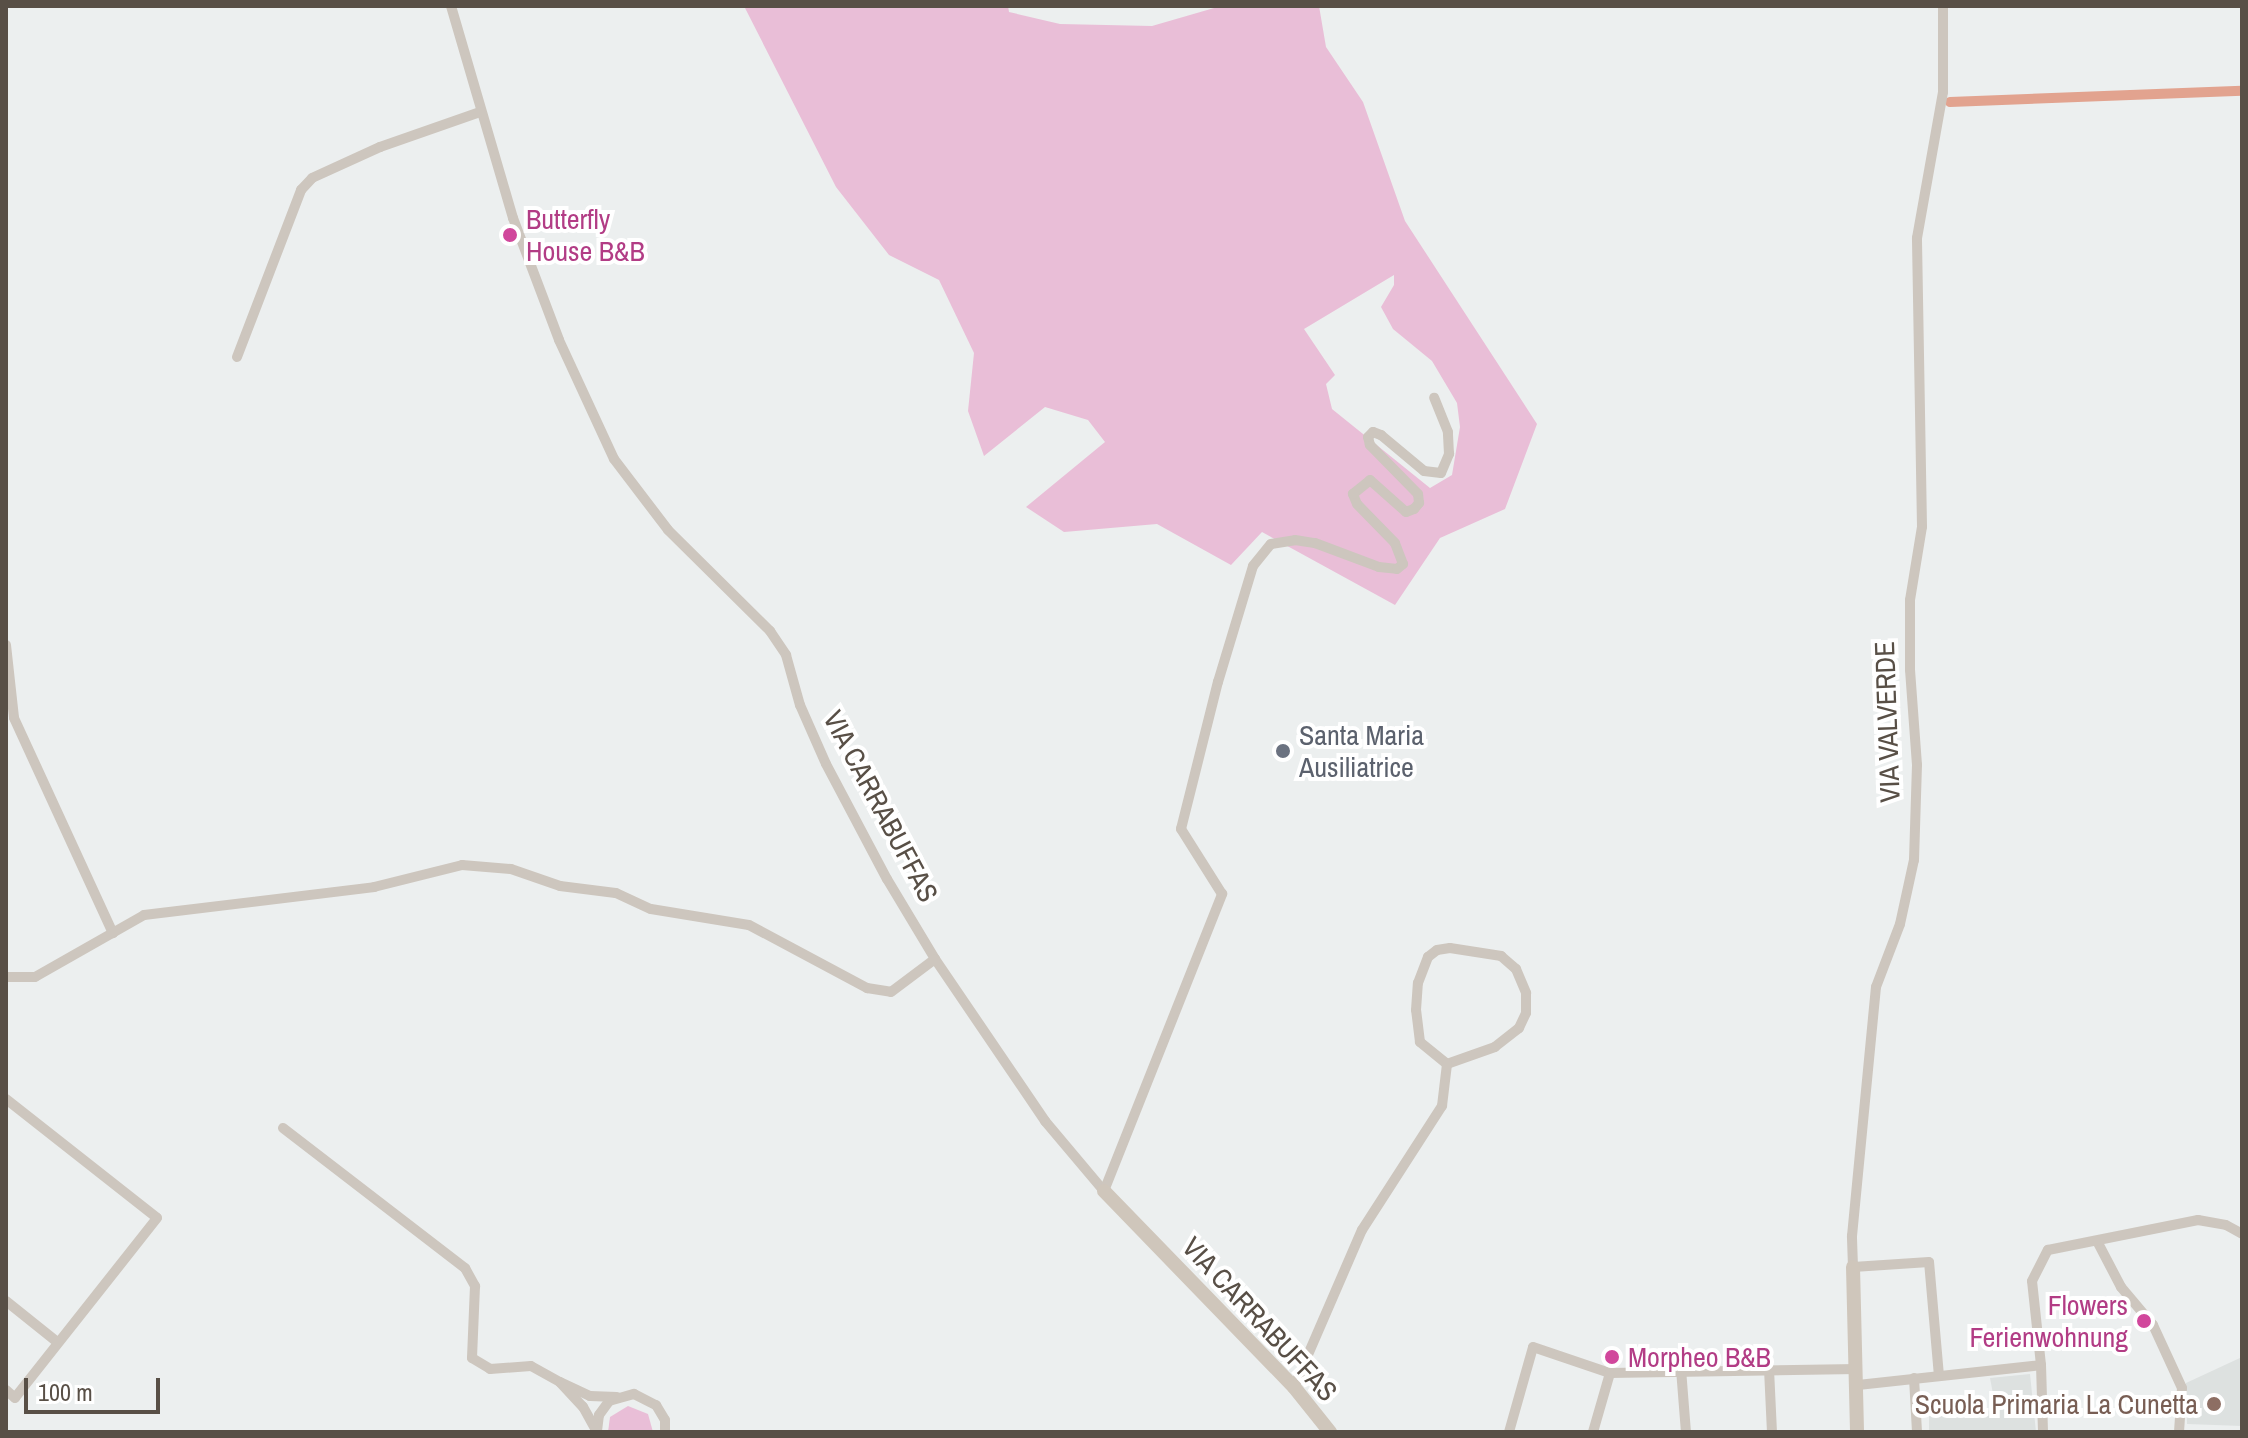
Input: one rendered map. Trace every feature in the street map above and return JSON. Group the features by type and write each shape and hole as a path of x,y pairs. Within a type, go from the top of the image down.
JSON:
{"street":[{"name":"VIA CARRABUFFAS","path":"451,6 480,112 545,304 614,459 668,530 738,596 770,631 786,655 800,705 826,764 887,879 935,959 1045,1121 1104,1191 1294,1387 1330,1432"},
{"name":"VIA VALVERDE","path":"1857,1432 1854,1186 1876,987 1900,924 1914,860 1917,765 1910,670 1910,600 1922,527 1917,238 1943,92 1943,6"},
{"path":"237,357 301,190 312,178 380,147 480,112"},
{"path":"1104,1191 1222,894 1181,829 1218,682 1253,566 1271,544 1295,540 1315,543 1379,567 1397,569 1403,564 1395,543 1357,504 1353,494 1370,480 1406,512 1414,509 1419,503 1418,494 1370,445 1368,437 1373,432 1381,435 1424,471 1441,473 1449,454 1448,432 1434,398"},
{"path":"6,645 14,718 72,852 113,933"},
{"path":"6,977 35,977 144,915 374,887 462,865 511,869 560,886 616,893 651,909 749,925 867,988 891,992 935,959"},
{"path":"1450,948 1501,956 1516,969 1526,993 1526,1013 1519,1028 1495,1047 1447,1064 1420,1042 1416,1030 1418,983 1428,957 1437,949 1450,948"},
{"path":"1294,1387 1362,1230 1442,1106 1447,1064"},
{"path":"6,1099 157,1218 11,1394"},
{"path":"283,1128 465,1268 475,1286 472,1358 490,1369 531,1366 590,1396 634,1394 650,1399 661,1412 665,1432"},
{"path":"2043,1432 2041,1365 2032,1281 2048,1250 2198,1220 2226,1225 2242,1234"},
{"path":"2097,1241 2121,1287 2153,1325 2182,1388 2179,1432"},
{"path":"1853,1267 1929,1262 1939,1376"},
{"path":"6,1301 56,1341"},
{"path":"1509,1432 1533,1347 1610,1373 1769,1369 1858,1377 1914,1378 2041,1365"},
{"path":"1681,1369 1686,1432"},
{"path":"1769,1369 1772,1432"},
{"path":"1593,1432 1610,1373"},
{"path":"1914,1378 1917,1432"},
{"path":"560,1382 583,1407 597,1432"},
{"path":"597,1432 599,1415 617,1397"}],"shaded area":[{"path":"744,6 1008,6 1009,12 1060,24 1152,26 1221,6 1319,6 1326,47 1363,102 1405,221 1537,424 1505,509 1440,538 1395,605 1262,532 1231,565 1157,524 1064,532 1026,507 1105,442 1088,420 1045,407 984,456 968,411 974,353 939,280 889,255 836,187","holes":["1394,275 1394,285 1381,307 1393,329 1432,361 1457,403 1460,427 1452,475 1430,488 1332,409 1326,384 1335,375 1304,329"]},
{"name":"Scuola Primaria La Cunetta","path":"2242,1357 2242,1426 2187,1424 2186,1383"},
{"path":"2030,1374 2036,1432 1929,1432 1929,1416 1996,1410 1990,1378"},
{"path":"628,1406 648,1414 653,1432 608,1432 610,1417"}],"waterway":[{"path":"1950,102 2242,91"}],"place":[{"name":"Butterfly House B&B","path":"510,235"},
{"name":"Santa Maria Ausiliatrice","path":"1283,751"},
{"name":"Flowers Ferienwohnung","path":"2144,1321"},
{"name":"Morpheo B&B","path":"1612,1357"},
{"name":"Scuola Primaria La Cunetta","path":"2214,1404"}]}
